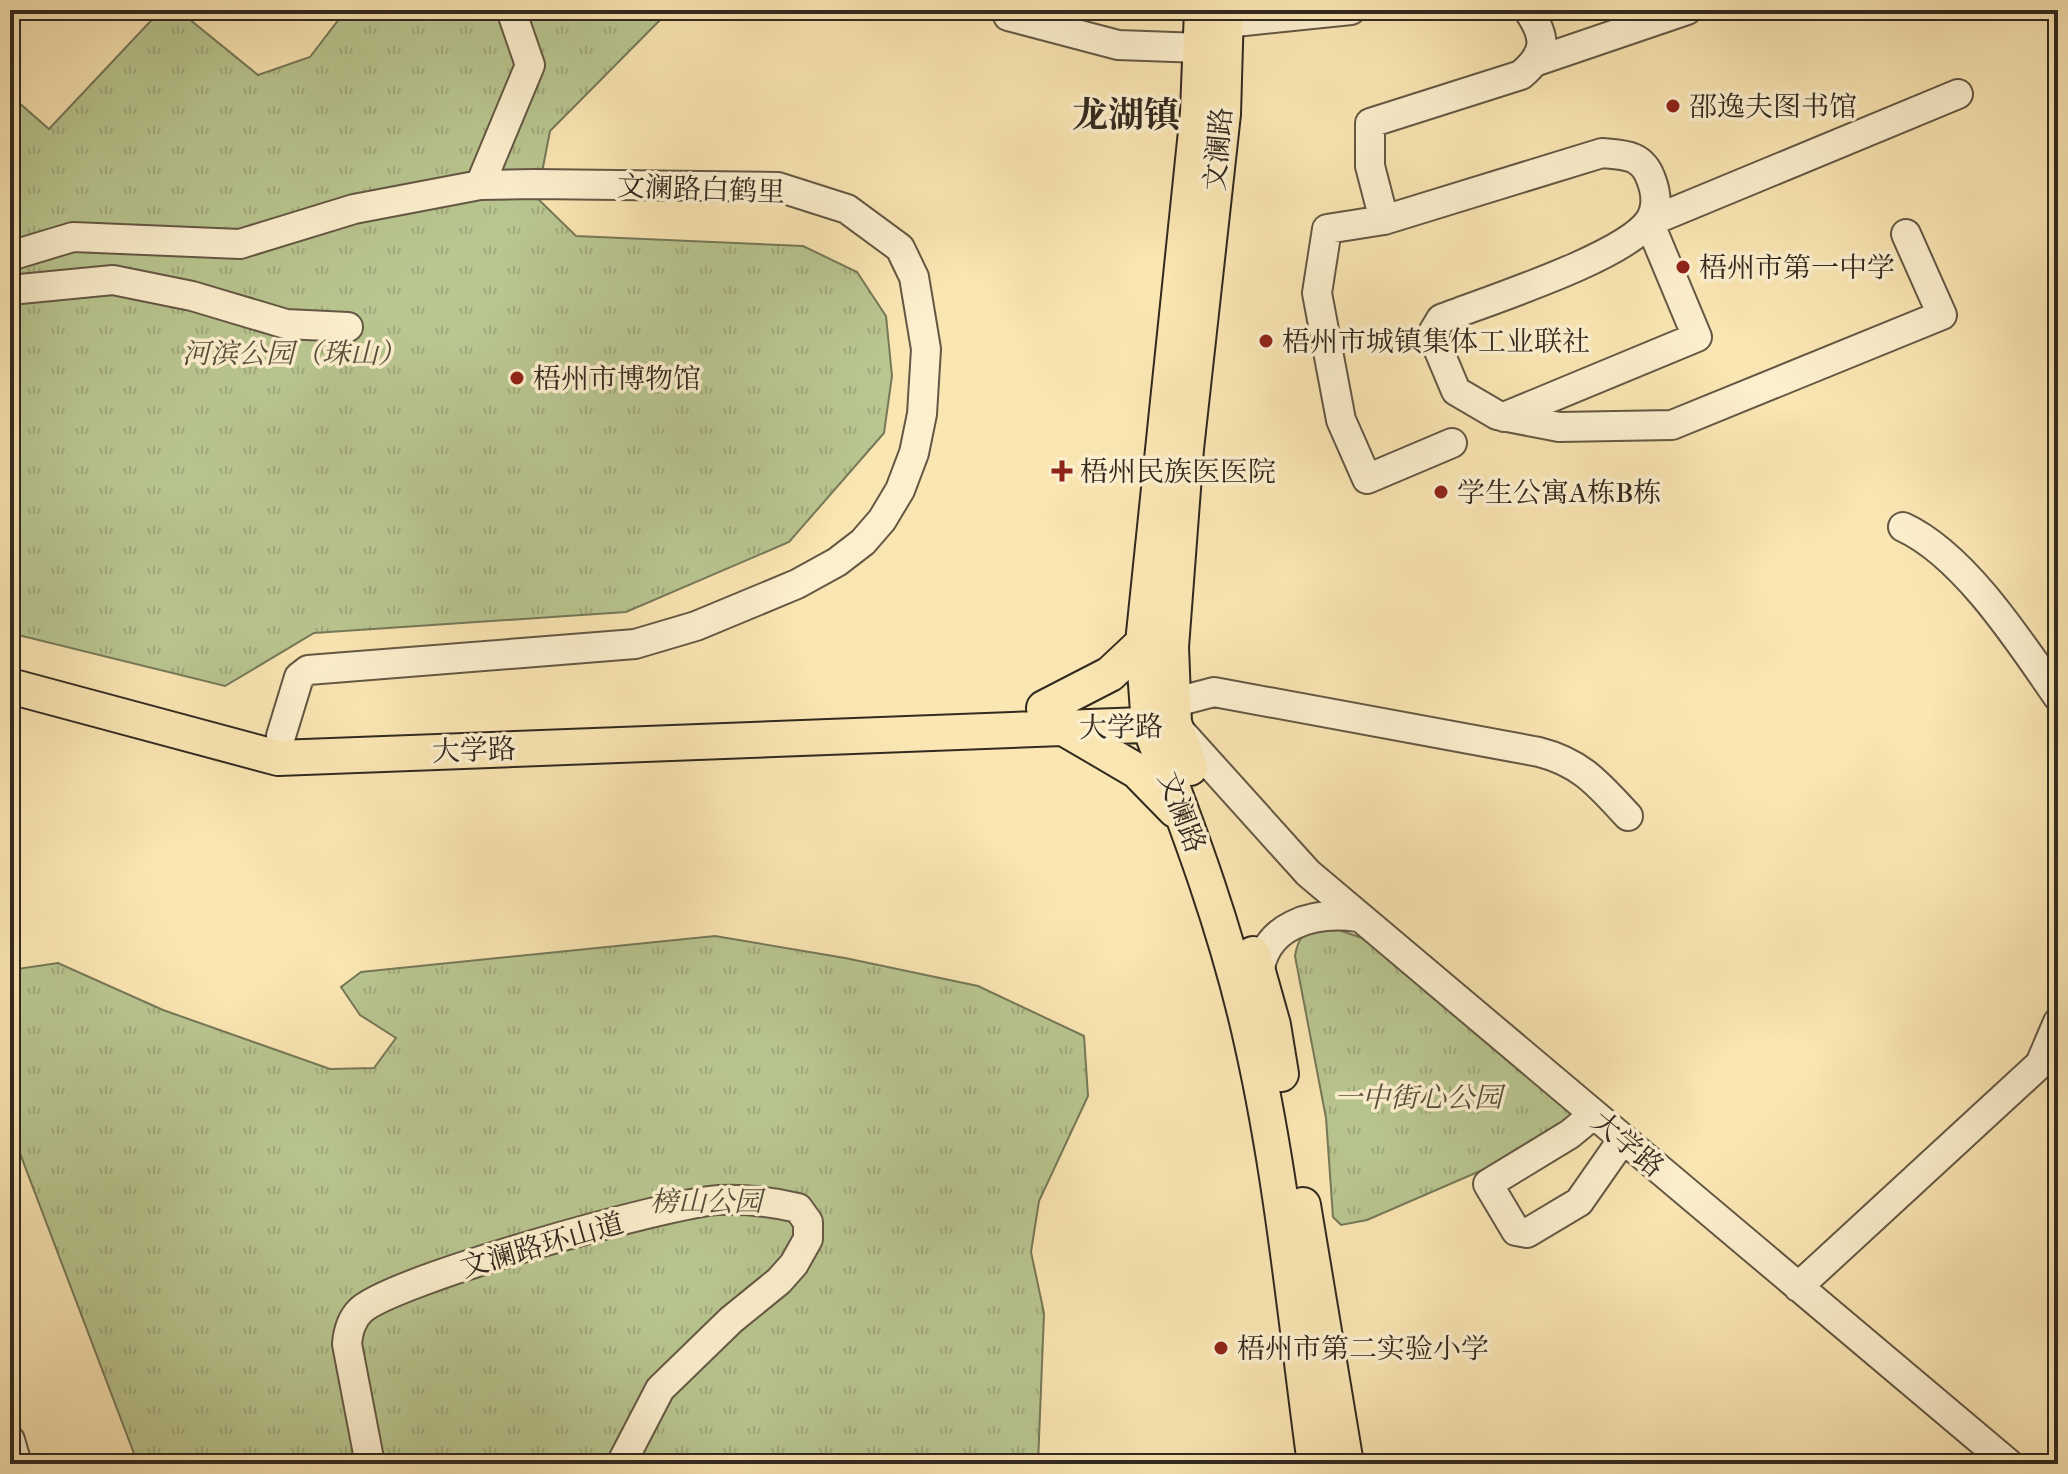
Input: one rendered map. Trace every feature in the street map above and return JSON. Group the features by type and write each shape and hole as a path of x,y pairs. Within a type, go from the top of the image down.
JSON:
{"main road":[{"name":"文澜路","path":"1218,14 1201,48 1198,112 1143,643 1187,823 1214,899 1252,1042 1272,1148 1315,1464"},
{"name":"文澜路","path":"1218,14 1223,114 1185,464 1171,647 1160,714 1235,893 1273,1025 1346,1464"},
{"path":"1143,643 1110,674 1054,718 1137,771 1187,823"},
{"name":"大学路","path":"10,667 281,736 1054,718"},
{"name":"大学路","path":"10,686 278,758 1160,714"}],"street":[{"path":"480,185 530,65 511,10"},
{"path":"1218,14 1351,10"},
{"path":"1528,10 1539,27 1542,49 1537,61"},
{"path":"1384,220 1370,166 1370,123 1521,75 1537,61 1687,10"},
{"path":"1008,16 1105,43 1201,48"},
{"path":"1906,234 1942,315 1672,425 1559,427 1504,417 1456,391 1432,334 1441,319 1618,247 1649,222 1958,94"},
{"path":"1452,443 1367,479 1341,420 1317,293 1327,229 1384,220 1602,153 1631,155 1647,169 1655,200 1649,222 1697,337 1504,417"},
{"name":"文澜路白鹤里","path":"10,256 73,237 240,244 354,209 480,185 778,187 847,209 875,226 900,248 914,277 922,312 925,379 914,453 900,490 863,542 837,562 797,584 696,626 635,644 308,670 299,677 281,736"},
{"path":"10,290 113,280 192,296 286,324 348,327"},
{"path":"1903,527 1923,536 1940,551 2007,623 2058,697"},
{"path":"1160,714 1214,692 1539,752 1566,759 1580,767 1628,816"},
{"name":"大学路","path":"1160,714 1308,873 2009,1464"},
{"path":"1259,977 1264,952 1270,941 1283,931 1318,916 1358,917"},
{"path":"1798,1287 2040,1064 2058,1022"},
{"path":"1593,1115 1570,1134 1488,1184 1516,1231 1527,1233 1579,1202 1623,1139"},
{"name":"文澜路环山道","path":"370,1464 347,1344 348,1330 360,1311 379,1297 463,1267 690,1204 746,1201 798,1208 808,1222 808,1239 794,1264 660,1389 621,1464"},
{"path":"10,1440 17,1464"}],"green space":[{"name":"河滨公园（珠山）","path":"161,10 178,10 258,75 310,57 339,19 335,10 670,10 550,131 537,198 576,236 803,246 857,272 886,316 892,376 884,433 789,542 626,612 314,633 225,686 10,633 10,95 49,129"},
{"name":"一中街心公园","path":"1324,925 1368,940 1576,1115 1563,1135 1367,1220 1341,1225 1333,1217 1326,1118 1295,956 1304,935"},
{"name":"榜山公园","path":"715,936 845,958 978,986 1084,1036 1088,1096 1039,1201 1031,1252 1044,1313 1038,1464 138,1464 10,1127 10,970 58,963 163,1010 330,1069 374,1068 396,1038 360,1015 341,987 361,972"}],"place":[{"name":"邵逸夫图书馆","path":"1673,106"},
{"name":"梧州市第一中学","path":"1683,267"},
{"name":"梧州市城镇集体工业联社","path":"1266,341"},
{"name":"梧州市博物馆","path":"517,378"},
{"name":"梧州民族医医院","path":"1062,471"},
{"name":"学生公寓A栋B栋","path":"1441,492"},
{"name":"梧州市第二实验小学","path":"1221,1348"}],"district":[{"name":"龙湖镇","path":"1126,115"}]}
